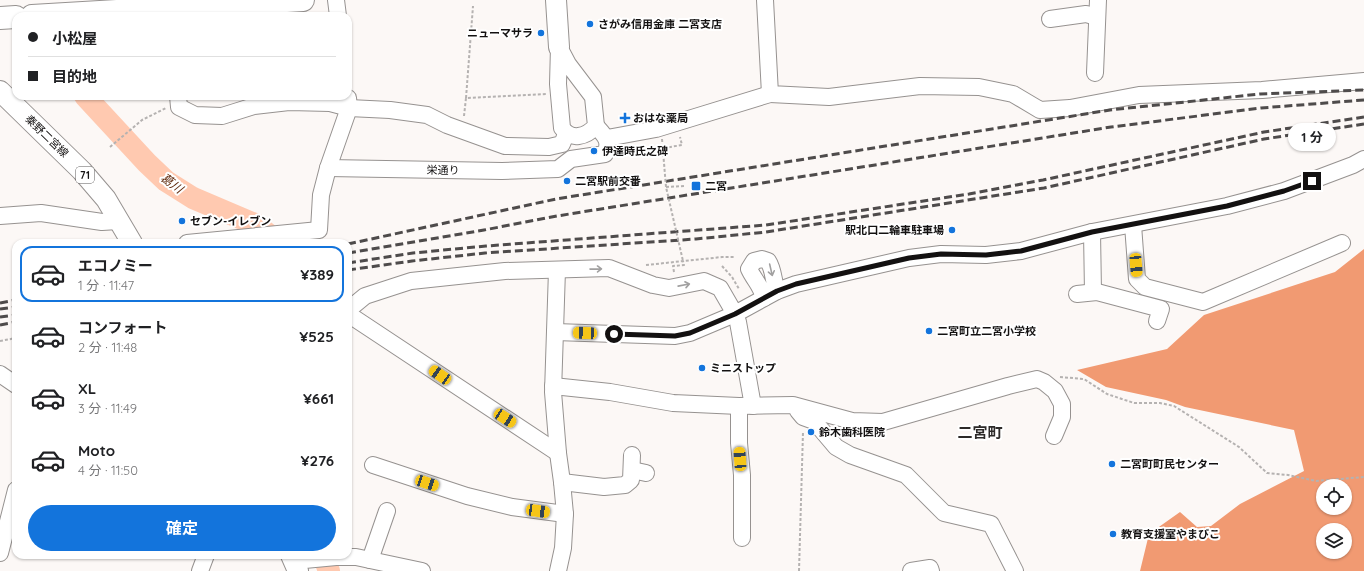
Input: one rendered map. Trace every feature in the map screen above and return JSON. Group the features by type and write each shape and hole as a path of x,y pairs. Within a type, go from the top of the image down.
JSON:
{"highway":[{"path":"53,12 85,6 171,12 303,0"},
{"path":"0,18 12,17"}],"main road":[{"path":"556,0 559,47"},
{"name":"秦野二宮線","path":"0,91 82,170 106,199 129,239"}],"street":[{"path":"336,0 338,12"},
{"path":"765,0 770,94"},
{"path":"1095,73 1098,0"},
{"path":"1050,19 1086,14 1097,17"},
{"path":"559,47 568,64 593,97 601,132 608,147 605,154 571,159 564,153 562,128 552,89 559,47"},
{"path":"552,89 564,76 578,81 585,86"},
{"path":"178,100 179,107 195,115 222,116 254,106 289,102 349,102 427,115 463,131 505,146 549,147 564,139 584,135 591,131 601,132 656,129 770,94 829,97 920,86 978,87 1013,94 1040,110 1070,108 1139,95 1262,90 1364,81"},
{"path":"231,239 319,230 321,195 349,102"},
{"name":"栄通り","path":"328,168 502,171 558,169 571,159"},
{"path":"555,332 675,336 690,333 735,314 770,295 796,284 909,258 941,254 986,255 1021,251 1092,232 1227,206 1284,191 1353,166 1364,159"},
{"path":"0,216 41,213 102,222 118,221"},
{"path":"1133,225 1137,279 1145,287 1203,302 1316,263 1342,244"},
{"path":"1092,232 1085,293 1097,292 1161,309 1157,321"},
{"path":"352,307 365,296 411,281 505,271 609,268 653,285 669,288 704,281 720,288 738,322 746,406 739,443 742,475 742,538"},
{"path":"557,270 553,386 558,453 565,514 563,548 558,571"},
{"path":"352,317 558,453"},
{"path":"0,374 12,382"},
{"path":"553,386 610,392 673,404 746,406 793,405 852,421 883,422 1037,379 1044,382 1055,391 1062,404 1062,417 1054,436"},
{"path":"793,405 803,417 814,421 836,447 850,455 906,475 944,513 991,524 1015,571"},
{"path":"373,465 467,496 512,507 565,514"},
{"path":"562,482 604,487 625,485 631,480 637,466"},
{"path":"0,553 12,506"},
{"path":"370,560 387,511"},
{"path":"352,557 422,571"},
{"path":"200,571 204,559"},
{"path":"293,560 307,559"},
{"path":"911,571 931,570"}],"path":[{"path":"463,131 473,6"},
{"path":"466,98 552,89"},
{"path":"110,147 142,120 176,100"},
{"path":"664,148 682,145 680,136"},
{"path":"662,139 664,148 666,187 684,265 673,266 674,272"},
{"path":"666,187 685,186"},
{"path":"646,265 683,260 734,257"},
{"path":"0,341 12,339"},
{"path":"1037,379 1059,377 1084,379 1107,394 1134,403 1160,403 1174,406 1239,447 1267,473 1288,475 1316,481 1364,477"},
{"path":"799,571 803,417"}],"shaded area":[{"path":"1364,249 1364,571 1140,571 1149,534 1180,512 1197,527 1211,526 1240,504 1304,471 1294,430 1185,407 1166,400 1106,387 1077,370 1167,349 1204,315 1335,272"}],"waterway":[{"name":"葛川","path":"89,100 147,163 166,181 193,198 257,225 274,239"},
{"name":"葛川","path":"324,559 329,571"}],"railway":[{"path":"352,243 556,199 1110,110 1260,94 1364,90"},
{"path":"352,252 557,216 1111,127 1261,108 1364,100"},
{"path":"352,262 413,253 486,246 766,225 969,194 1043,180 1264,132 1364,117"},
{"path":"352,269 485,253 696,239 766,232 1044,188 1264,139 1364,124"},
{"path":"0,303 12,301"},
{"path":"0,309 12,308"},
{"path":"0,317 12,316"},
{"path":"0,325 12,323"}],"place":[{"name":"さがみ信用金庫 二宮支店","path":"590,24"},
{"name":"ニューマサラ","path":"541,33"},
{"name":"おはな薬局","path":"625,118"},
{"name":"伊達時氏之碑","path":"594,151"},
{"name":"二宮駅前交番","path":"567,181"},
{"name":"二宮","path":"696,186"},
{"name":"セブン-イレブン","path":"182,221"},
{"name":"駅北口二輪車駐車場","path":"952,230"},
{"name":"二宮町立二宮小学校","path":"929,331"},
{"name":"ミニストップ","path":"702,368"},
{"name":"鈴木歯科医院","path":"811,432"},
{"name":"二宮町町民センター","path":"1112,464"},
{"name":"教育支援室やまびこ","path":"1113,534"}],"district":[{"name":"二宮町","path":"980,432"}],"route":[{"path":"614,334 675,336 690,333 735,314 777,291 796,284 909,258 941,254 986,255 1021,251 1092,232 1227,206 1284,191 1312,181"}]}
